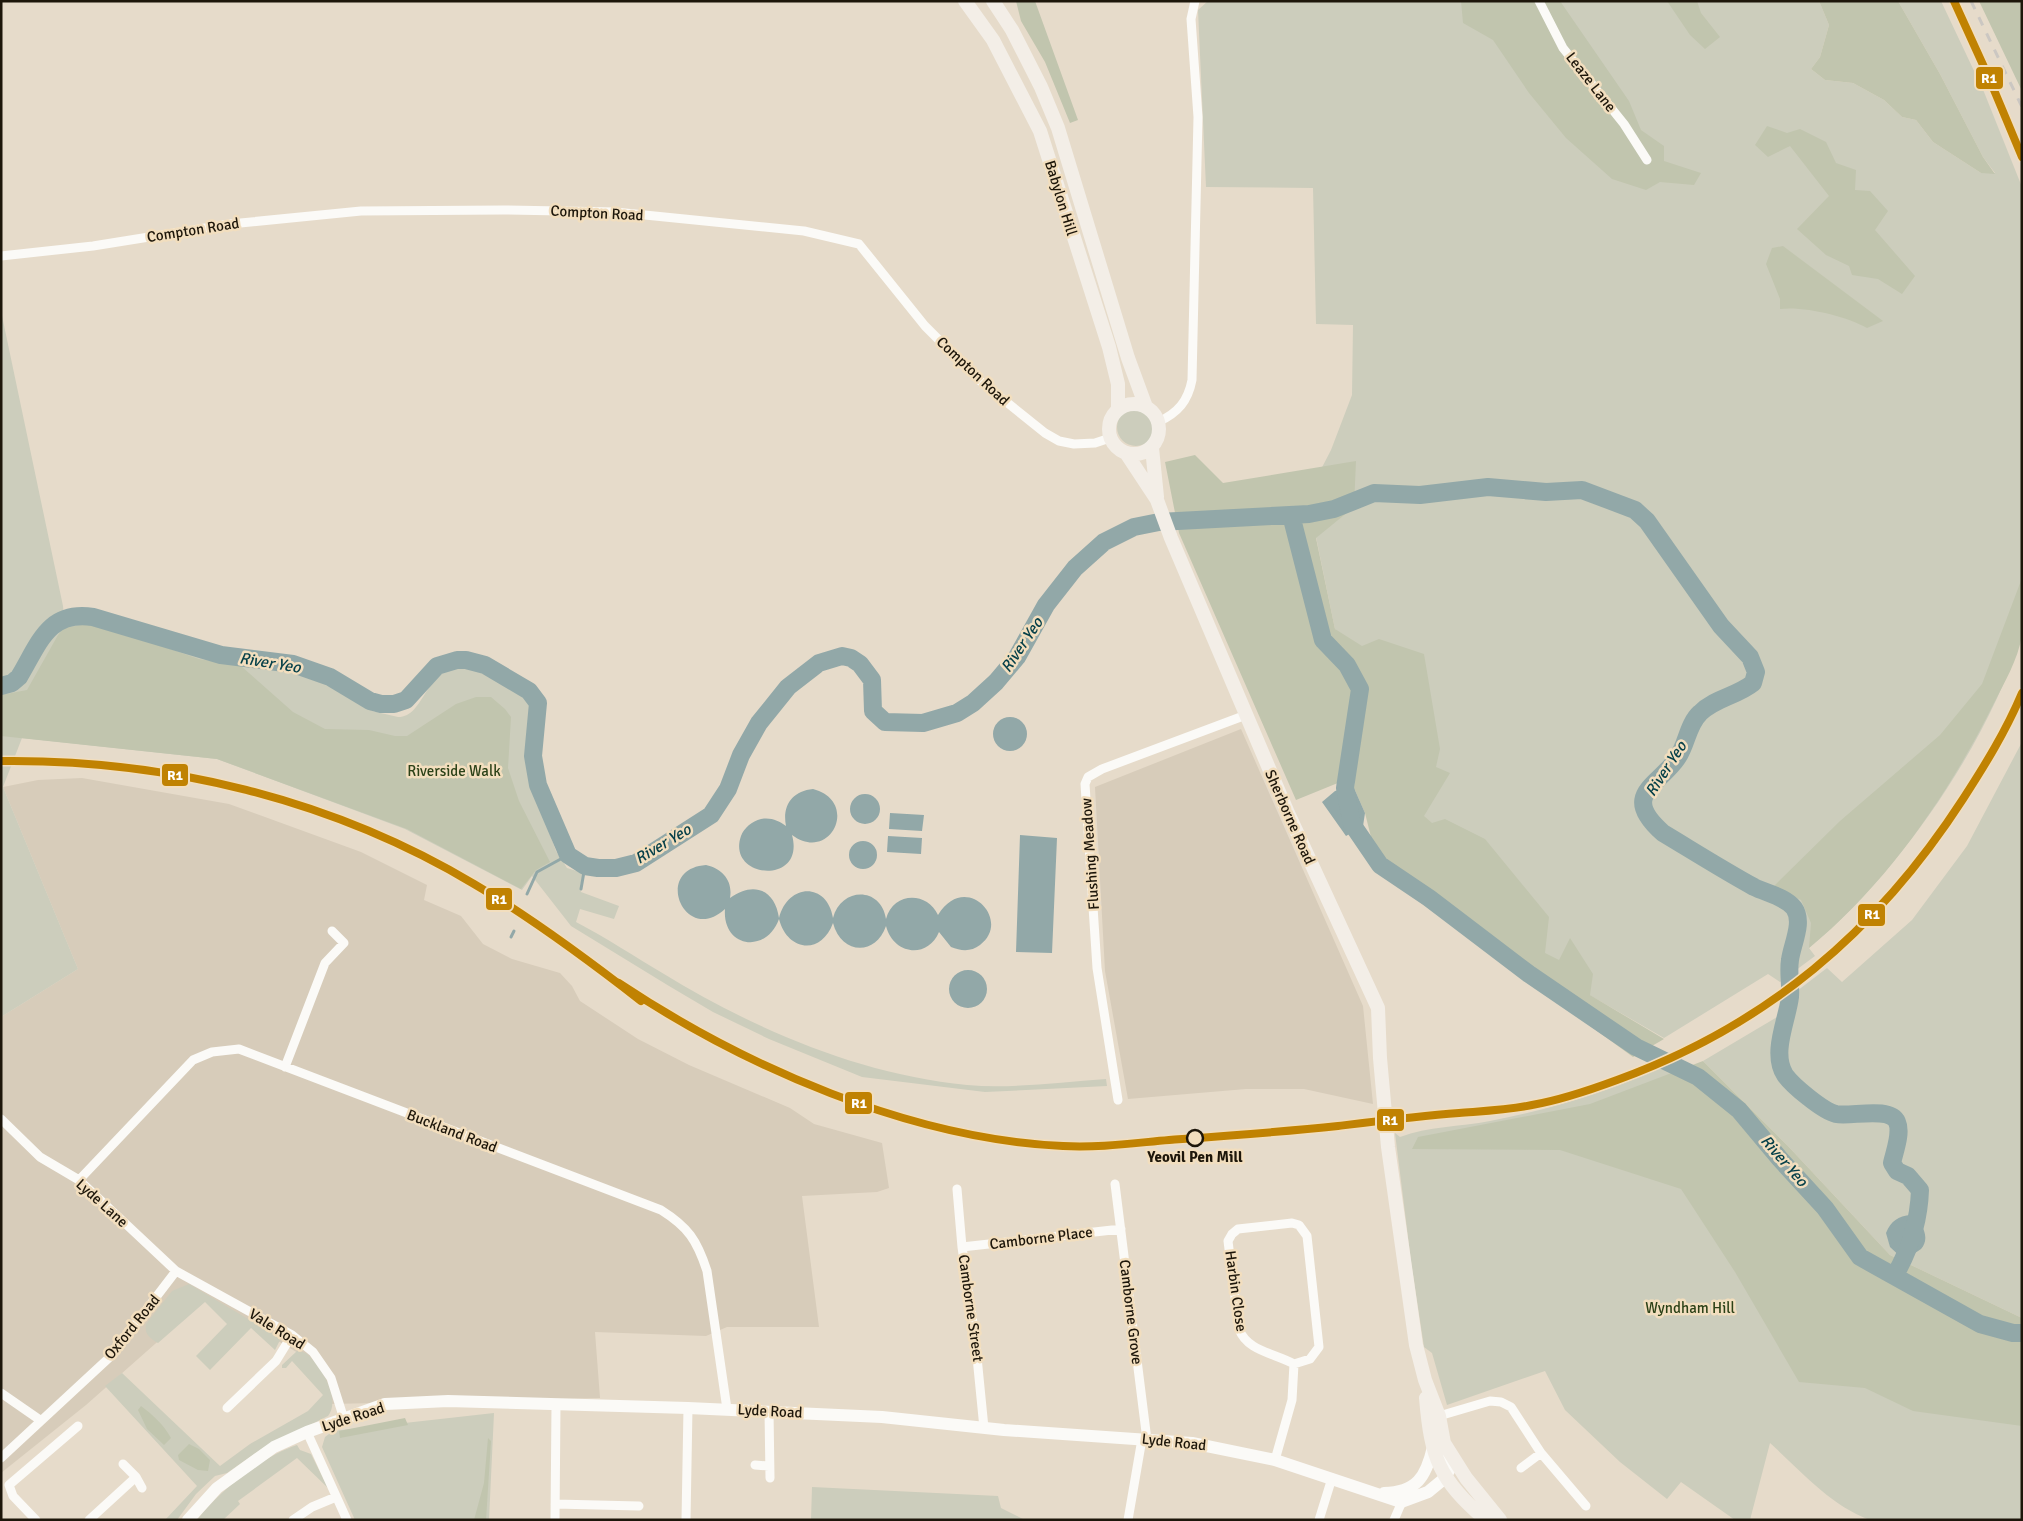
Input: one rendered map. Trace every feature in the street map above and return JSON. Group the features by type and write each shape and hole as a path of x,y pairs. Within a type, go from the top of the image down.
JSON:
{"main road":[{"name":"Babylon Hill","path":"965,1 993,40 1040,131 1109,347 1118,384 1118,409"},
{"name":"Babylon Hill","path":"993,1 1012,30 1041,87 1076,188 1128,358 1146,407"},
{"path":"1060,193 1076,188"},
{"path":"1132,404 1146,407 1158,422 1159,436 1152,448 1140,454 1126,453 1119,450 1110,438 1110,423 1118,409 1132,404"},
{"path":"1152,448 1157,500"},
{"path":"1126,453 1157,500"},
{"name":"Sherborne Road","path":"1157,500 1171,538 1311,865 1378,1008 1388,1143 1413,1329 1425,1380"},
{"path":"1425,1380 1439,1416 1439,1445 1500,1520"},
{"path":"1425,1380 1445,1472 1486,1520"}],"street":[{"path":"1158,422 1180,409 1190,391 1192,380 1198,117 1191,19 1195,1"},
{"name":"Leaze Lane","path":"1539,1 1563,48 1624,124 1646,160"},
{"name":"Compton Road","path":"1,256 93,246 230,224 361,212 504,210 615,212 804,231 859,244 925,326 979,380 1045,433 1059,441 1074,444 1095,443 1110,438"},
{"name":"Flushing Meadow","path":"1118,1100 1097,968 1085,784 1094,773 1246,715"},
{"path":"285,1067 325,963 344,943 332,931"},
{"name":"Buckland Road","path":"79,1180 193,1060 212,1052 239,1049 661,1210 679,1222 700,1250 707,1271 727,1409"},
{"name":"Lyde Lane","path":"1,1119 40,1156 79,1180 176,1271"},
{"name":"Camborne Grove","path":"1115,1184 1144,1440 1128,1520"},
{"name":"Camborne Street","path":"956,1188 984,1428"},
{"name":"Harbin Close","path":"1292,1223 1299,1225 1307,1236 1319,1347 1310,1359 1294,1364 1251,1346 1243,1339 1239,1329 1228,1241 1238,1229 1292,1223"},
{"name":"Camborne Place","path":"962,1247 1121,1229"},
{"name":"Vale Road","path":"176,1271 292,1335 313,1352 331,1378 344,1419"},
{"name":"Oxford Road","path":"1,1458 111,1356 176,1271"},
{"path":"227,1408 276,1361 292,1335"},
{"path":"1275,1460 1292,1400 1294,1364"},
{"path":"1,1394 40,1420"},
{"name":"Lyde Road","path":"188,1520 217,1488 274,1447 307,1432 386,1404 448,1401 727,1409 882,1417 984,1428 1192,1443 1275,1460 1379,1494 1404,1496"},
{"path":"1439,1416 1490,1401 1501,1402 1511,1407 1541,1453 1586,1506"},
{"path":"555,1520 556,1405"},
{"path":"686,1520 688,1408"},
{"path":"769,1412 770,1478"},
{"path":"36,1520 14,1496 9,1485 78,1426"},
{"path":"307,1432 347,1520"},
{"path":"1394,1520 1404,1496 1425,1473 1439,1445"},
{"path":"1521,1468 1541,1453"},
{"path":"123,1464 136,1478 142,1488"},
{"path":"755,1465 769,1466"},
{"path":"1425,1473 1445,1472 1466,1478"},
{"path":"1404,1496 1428,1492 1445,1472"},
{"path":"90,1520 136,1478"},
{"path":"1319,1520 1332,1478"},
{"path":"294,1520 312,1507 336,1497"},
{"path":"555,1504 639,1506"}],"shaded area":[{"path":"1241,729 1363,1006 1373,1104 1304,1089 1246,1089 1128,1099 1105,971 1095,787"},
{"path":"82,778 229,804 361,852 427,885 424,900 461,916 483,944 512,959 560,973 572,986 580,1001 638,1039 689,1065 790,1108 814,1124 882,1143 889,1188 877,1192 802,1196 819,1327 727,1327 706,1336 595,1332 600,1398 331,1404 308,1359 207,1298 86,1405 1,1473 1,1017 78,969 3,787 38,780"}],"green space":[{"path":"1016,1 1035,1 1078,120 1070,123 1045,62 1021,21"},
{"path":"1208,1 1819,1 1829,25 1820,57 1811,69 1825,80 1853,83 1884,100 1902,117 1916,120 1933,142 1981,173 1995,173 1983,157 1940,74 1898,1 1941,1 1984,92 2022,187 2022,635 2006,678 1986,721 1963,763 1936,805 1906,846 1875,883 1843,918 1809,948 1815,956 1780,982 1768,974 1664,1038 1586,993 1385,846 1368,672 1335,629 1316,537 1302,506 1331,450 1352,395 1353,325 1316,324 1313,188 1206,187 1198,10"},
{"path":"1461,1 1560,1 1629,101 1641,130 1664,146 1664,161 1701,173 1694,185 1660,182 1646,190 1612,179 1566,138 1529,93 1493,40 1463,23"},
{"path":"1667,1 1697,1 1701,13 1720,37 1705,49 1690,35"},
{"path":"1819,1 1898,1 1940,74 1983,157 1995,174 1981,173 1933,142 1916,120 1902,117 1884,100 1853,83 1825,80 1811,69 1820,57 1829,25"},
{"path":"1979,1 2022,1 2022,91"},
{"path":"1767,126 1787,133 1800,129 1826,142 1836,163 1856,170 1855,190 1870,191 1888,211 1875,230 1915,276 1902,294 1878,279 1852,275 1849,266 1826,255 1797,229 1829,196 1790,146 1768,157 1755,145"},
{"path":"1783,246 1883,321 1867,328 1825,313 1790,308 1780,309 1780,299 1766,264 1772,248"},
{"name":"Riverside Walk","path":"1,311 63,606 65,627 78,623 93,624 211,661 313,676 338,688 372,711 398,717 409,714 417,706 432,683 442,673 455,667 473,667 498,676 520,689 536,708 529,748 528,773 556,851 567,868 583,873 580,887 581,892 619,906 614,919 580,909 576,922 653,968 735,1013 772,1031 848,1060 887,1071 967,1085 1019,1086 1106,1079 1107,1086 985,1092 862,1077 769,1039 713,1012 669,986 571,926 532,876 522,890 405,829 217,759 22,738 3,787 78,969 1,1017"},
{"path":"1136,408 1149,414 1155,427 1149,440 1136,446 1123,440 1117,427 1123,414"},
{"path":"1195,455 1223,483 1356,461 1354,507 1316,538 1335,629 1362,646 1379,639 1424,654 1440,749 1436,767 1450,773 1424,816 1432,823 1445,819 1485,839 1549,917 1545,953 1559,960 1570,938 1593,974 1590,995 1664,1039 1633,1057 1380,873 1365,813 1354,788 1355,776 1296,800 1179,533 1165,462"},
{"path":"2022,578 2022,635 2020,644 2002,688 1975,739 1936,805 1890,867 1837,923 1809,948 1811,923 1801,900 1773,887 1840,821 1940,735 1982,684"},
{"name":"Riverside Walk","path":"86,624 139,638 199,659 241,666 293,712 325,729 369,730 395,736 407,736 456,704 476,697 491,697 511,717 508,768 519,801 550,862 536,870 521,889 407,829 217,759 1,736 1,695 27,690 58,635 64,628"},
{"path":"2022,742 2022,1318 1890,1255 1787,1145 1703,1061 1794,1007 1793,994 1827,968 1842,982 1912,920 1967,846"},
{"path":"1703,1061 1787,1145 1890,1255 2022,1318 2022,1426 1913,1411 1865,1388 1799,1382 1735,1272 1681,1189 1560,1150 1412,1149 1418,1137 1590,1104"},
{"name":"Wyndham Hill","path":"1661,1068 1672,1073 1792,1187 2022,1348 2022,1520 1870,1520 1855,1514 1829,1496 1770,1443 1750,1520 1735,1520 1681,1482 1667,1499 1620,1462 1565,1410 1545,1371 1447,1405 1432,1353 1424,1347 1395,1133 1400,1137 1444,1127 1512,1117 1556,1106 1619,1085"},
{"path":"189,1284 275,1335 280,1340 275,1350 251,1328 210,1370 196,1356 227,1324 205,1302 158,1343 152,1339 147,1333 146,1324 172,1291"},
{"path":"297,1351 306,1353 324,1375 332,1401 328,1416 260,1450 227,1473 215,1476 196,1494 177,1520 165,1520 197,1486 105,1386 122,1373 220,1466 250,1444 308,1411 323,1395 292,1361 286,1368 282,1368 282,1365"},
{"path":"141,1406 158,1420 171,1438 164,1445 147,1429 138,1410"},
{"path":"494,1413 489,1520 355,1520 322,1447 325,1437 333,1431"},
{"path":"405,1418 408,1425 340,1438 339,1431"},
{"path":"488,1438 491,1441 486,1520 474,1520 484,1483"},
{"path":"189,1444 199,1449 210,1460 208,1471 198,1470 179,1460 178,1455"},
{"path":"297,1445 300,1450 311,1454 328,1488 297,1458 238,1501 240,1504 223,1520 197,1520 229,1486 242,1476 270,1457"},
{"path":"812,1487 998,1496 1001,1508 1025,1520 811,1520"}],"water":[{"path":"1010,717 1017,718 1022,722 1026,727 1026,741 1022,746 1017,750 1010,751 1003,750 998,746 994,741 993,734 994,727 998,722 1003,718"},
{"path":"1354,788 1365,813 1363,826 1346,836 1322,802 1335,791"},
{"path":"813,789 827,796 835,805 837,816 835,827 828,836 818,842 806,842 792,835 793,851 788,863 778,869 766,871 754,868 745,861 739,850 741,836 746,828 754,821 761,819 775,820 786,826 786,812 790,801 799,793"},
{"path":"865,794 875,799 880,809 875,819 865,824 855,819 850,809 855,799"},
{"path":"890,813 924,815 922,831 889,829"},
{"path":"1020,835 1057,838 1052,953 1016,952"},
{"path":"888,836 922,838 921,854 887,852"},
{"path":"863,841 873,845 877,855 873,865 863,869 853,865 849,855 853,845"},
{"path":"706,865 717,869 726,877 730,886 730,898 747,890 755,889 768,894 777,908 779,918 790,898 798,893 807,891 816,893 823,898 829,906 833,918 837,908 844,900 861,894 877,901 883,908 886,919 890,910 903,900 910,898 926,902 933,907 938,915 949,902 961,897 972,898 982,904 988,913 991,923 989,935 977,947 970,950 962,950 951,947 939,932 934,941 927,947 911,950 903,948 896,943 886,926 881,936 874,943 867,947 858,948 850,946 843,941 833,923 828,934 821,941 813,945 804,945 796,943 789,938 783,930 779,919 773,930 765,938 755,942 746,942 730,932 726,922 725,909 710,918 698,918 687,912 680,902 678,890 681,879 690,870"},
{"path":"968,970 982,975 987,989 982,1003 968,1008 954,1003 949,989 954,975"},
{"path":"1911,1215 1922,1225 1925,1240 1921,1249 1904,1260 1890,1247 1886,1233 1890,1225 1896,1220"}],"waterway":[{"name":"River Yeo","path":"1,686 12,683 19,677 39,642 55,624 78,616 93,617 221,655 293,664 330,677 370,701 381,704 394,704 406,700 437,666 457,660 466,660 485,665 529,691 538,703 533,756 538,785 568,855 585,866 616,868 636,863 711,815 728,789 741,755 759,723 788,687 819,663 842,656 851,658 860,664 872,680 873,711 885,722 923,723 957,713 973,703 996,682 1017,657 1046,605 1075,568 1104,542 1134,527 1159,522 1309,514 1334,509 1374,493 1420,495 1488,487 1546,492 1582,490 1635,510 1647,521 1721,626 1750,657 1756,672 1753,683 1712,704 1696,717 1678,757 1647,791 1643,799 1644,809 1650,820 1663,833 1754,887 1786,901 1794,908 1797,914 1798,926 1789,965 1790,997 1781,1037 1779,1057 1781,1066 1785,1075 1795,1085 1830,1112 1843,1115 1887,1114 1897,1122 1899,1132 1892,1163 1897,1171 1908,1176 1920,1190 1913,1234 1895,1275"},
{"name":"River Yeo","path":"1291,515 1323,640 1347,665 1360,689 1345,788 1352,824 1380,865 1429,898 1529,974 1636,1047 1698,1077 1739,1110 1780,1159 1825,1208 1860,1257 1980,1324 2013,1333 2022,1333"},
{"path":"527,894 537,872 568,855"},
{"path":"581,889 585,866"},
{"path":"511,937 514,931"}],"railway":[{"path":"1971,1 2022,107"},
{"path":"1463,1112 1504,1109 1543,1102 1621,1079 1674,1057 1724,1031 1771,1001 1816,968 1857,931 1895,890 1930,846 1963,799 2003,734 2022,693"}],"transit line":[{"name":"R1","path":"1954,1 2022,157"},
{"name":"R1","path":"619,983 668,1014 720,1043 775,1070 831,1093 889,1113 947,1129 1005,1140 1063,1146 1116,1145 1317,1128 1505,1109 1543,1103 1565,1098 1617,1080 1671,1058 1722,1032 1769,1002 1814,969 1855,932 1894,891 1930,847 1987,761 2022,693"},
{"name":"R1","path":"1,761 63,762 125,767 186,777 246,790 305,807 363,829 420,854 474,884 559,940 641,1001"}],"place":[{"name":"Yeovil Pen Mill","path":"1195,1138"}]}
